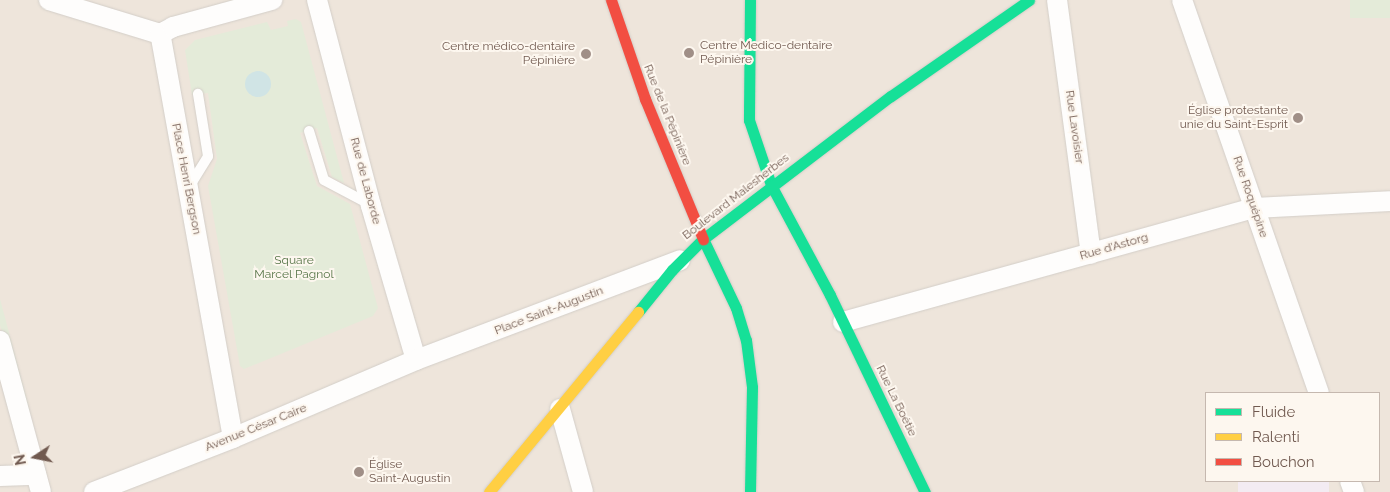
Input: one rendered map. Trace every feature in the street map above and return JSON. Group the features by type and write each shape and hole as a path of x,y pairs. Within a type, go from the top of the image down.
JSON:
{"main road":[{"name":"Rue de la Pépinière","path":"611,0 645,99 703,238 736,308 746,340 752,387 750,492"},
{"path":"750,0 749,120 771,185 843,322"},
{"name":"Boulevard Malesherbes","path":"489,492 560,409 680,259 703,238 891,96 1029,0"},
{"name":"Rue La Boétie","path":"843,322 925,492"}],"street":[{"path":"49,0 160,34 173,27 272,0"},
{"name":"Rue de Laborde","path":"317,0 372,206 416,360"},
{"name":"Rue Lavoisier","path":"1057,0 1091,254"},
{"name":"Rue Roquépine","path":"1182,0 1320,392"},
{"name":"Place Henri Bergson","path":"160,34 233,438"},
{"name":"Rue d'Astorg","path":"843,322 1254,208 1390,201"},
{"name":"Place Saint-Augustin","path":"416,360 680,259"},
{"path":"0,341 38,484 0,476"},
{"name":"Avenue César Caire","path":"94,492 380,378 416,360"},
{"path":"560,409 583,492"}],"lane":[{"path":"188,189 208,156 198,94"},
{"path":"309,131 324,180 372,206"}],"shaded area":[{"path":"0,0 1390,0 1390,492 0,492"},
{"path":"258,71 267,75 271,84 267,93 258,97 249,93 245,84 249,75"},
{"path":"1238,482 1329,482 1329,492 1238,492"}],"green space":[{"path":"1350,0 1390,0 1390,18 1350,18"},
{"name":"Square Marcel Pagnol","path":"296,19 301,22 344,183 332,177 317,128 300,133 317,186 350,204 378,308 373,316 244,369 240,366 208,186 217,159 208,93 192,95 185,50 195,40 267,22 271,30 288,26 287,21"},
{"path":"0,299 30,411 24,413 0,325"}],"traffic: fast":[{"path":"750,0 749,120 771,185"},
{"path":"638,312 672,270 703,239 891,96 1029,0"},
{"path":"771,185 830,295 925,492"},
{"path":"703,239 736,308 746,340 752,387 750,492"}],"traffic: slow":[{"path":"489,492 638,312"}],"traffic: jam":[{"path":"611,0 645,99 703,239"}],"place":[{"name":"Centre Medico-dentaire Pépinière","path":"689,53"},
{"name":"Centre médico-dentaire Pépinière","path":"586,54"},
{"name":"Église protestante unie du Saint-Esprit","path":"1298,118"},
{"name":"Église Saint-Augustin","path":"359,472"}]}
